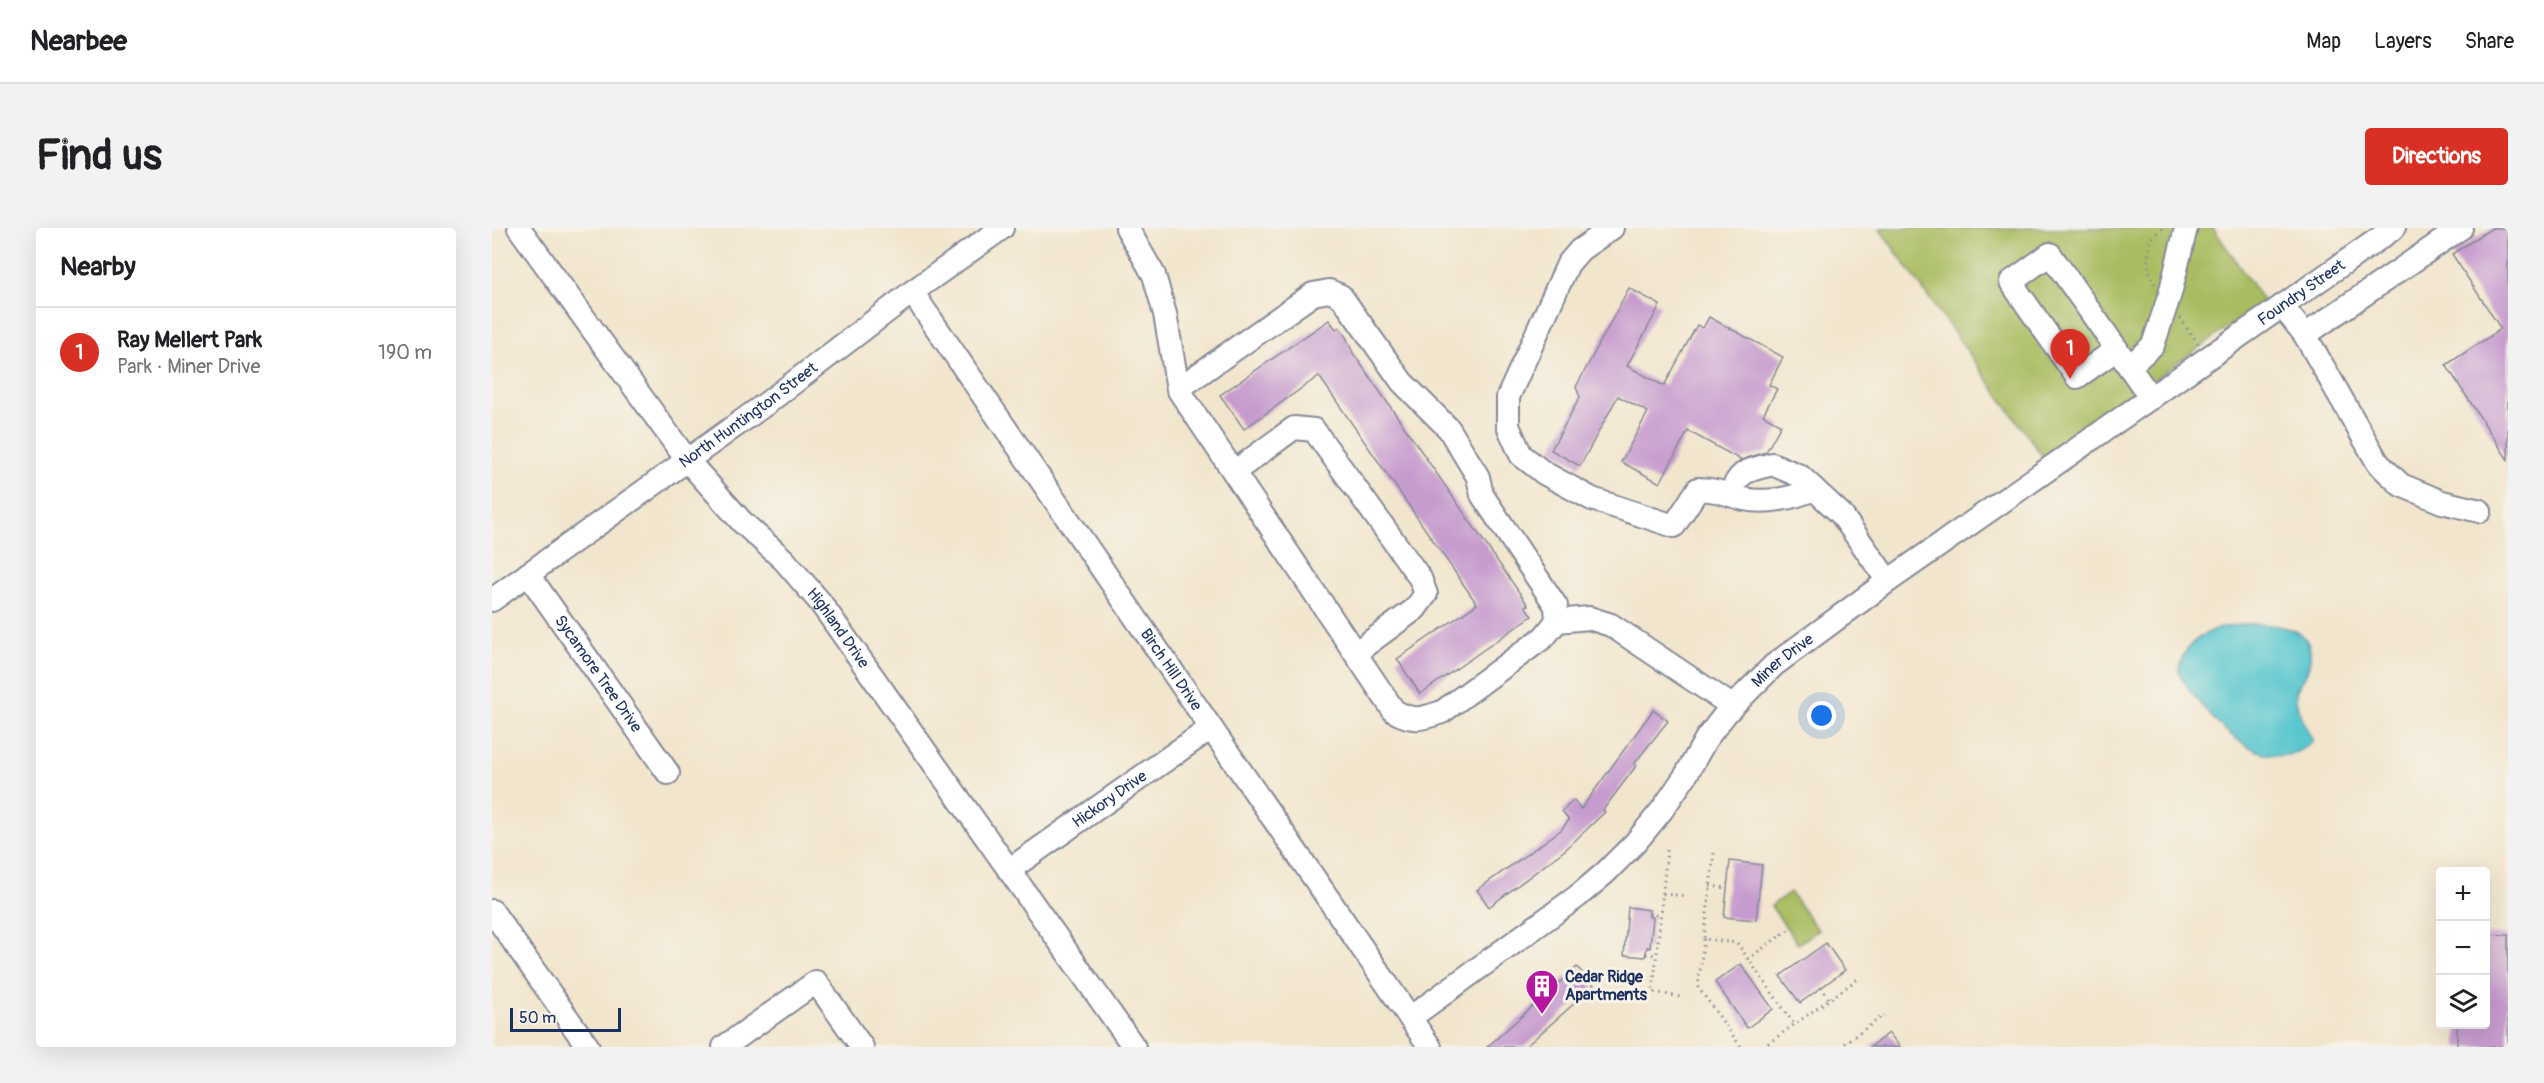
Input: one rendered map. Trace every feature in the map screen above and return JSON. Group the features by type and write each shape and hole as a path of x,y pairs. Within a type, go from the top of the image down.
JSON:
{"street":[{"name":"Highland Drive","path":"519,228 687,460 715,494 784,560 809,588 1134,1047"},
{"name":"North Huntington Street","path":"492,600 767,403 912,292 1002,228"},
{"path":"1127,228 1154,275 1178,389 1394,711 1408,719 1424,718 1442,712 1544,637 1557,621 1556,606 1482,495 1478,477 1449,429 1402,382 1341,296 1329,291 1313,294 1178,389"},
{"path":"1612,228 1580,250 1568,264 1508,397 1508,426 1521,454 1544,473 1592,499 1674,526 1698,489 1719,490 1745,499 1775,500 1800,495 1814,489"},
{"path":"2151,398 2123,358 2050,254 2011,282 2077,376 2123,358 2153,345 2170,294 2186,228"},
{"name":"Foundry Street","path":"2208,358 2394,228"},
{"path":"2305,335 2461,228"},
{"name":"Birch Hill Drive","path":"912,292 1430,1047"},
{"path":"2282,306 2305,335 2378,463 2401,485 2442,502 2480,511"},
{"name":"Miner Drive","path":"1410,1017 1578,896 1605,873 1635,843 1662,810 1707,739 1732,706 1774,665 1888,581 2208,358"},
{"path":"1234,472 1294,428 1314,430 1420,578 1426,594 1414,609 1355,653"},
{"path":"1731,494 1736,479 1747,471 1772,464 1800,476 1841,514 1888,581"},
{"name":"Sycamore Tree Drive","path":"528,574 668,773"},
{"path":"1557,621 1589,618 1611,625 1732,706"},
{"name":"Hickory Drive","path":"1009,870 1211,728"},
{"path":"492,910 588,1047"},
{"path":"724,1047 816,982 862,1047"}],"path":[{"path":"1667,850 1653,992 1681,997"},
{"path":"1714,853 1698,987 1741,1047"},
{"path":"1710,886 1727,888"},
{"path":"1663,894 1687,896"},
{"path":"1649,914 1661,915"},
{"path":"1748,959 1788,930"},
{"path":"1704,939 1737,943 1794,1024"},
{"path":"1646,954 1657,955"},
{"path":"1763,1047 1859,978"},
{"path":"1821,987 1829,999"},
{"path":"1840,1047 1884,1015"}],"green space":[{"path":"1879,228 2213,228 2264,302 2043,457"},
{"path":"1790,892 1818,930 1798,944 1771,906"}],"water":[{"path":"2253,624 2288,628 2305,638 2309,646 2310,657 2307,671 2297,689 2296,698 2313,741 2294,753 2275,755 2255,750 2236,739 2202,707 2179,673 2187,649 2205,634 2228,627"}],"building":[{"path":"2492,228 2508,228 2508,460 2446,365 2501,329 2452,254"},
{"path":"1629,288 1660,305 1627,366 1664,386 1697,325 1703,328 1709,317 1783,357 1769,385 1777,389 1763,415 1781,425 1766,452 1741,460 1688,431 1660,483 1621,462 1648,412 1618,396 1580,466 1551,450 1580,397 1576,387"},
{"path":"1329,320 1336,329 1339,327 1346,337 1353,353 1528,605 1525,606 1532,616 1420,694 1397,659 1477,604 1319,376 1244,429 1220,395"},
{"path":"1653,710 1668,721 1634,764 1636,766 1603,810 1605,812 1565,850 1489,907 1477,890 1561,830 1569,820 1562,811 1574,800 1581,809"},
{"path":"1730,861 1762,865 1756,920 1724,917"},
{"path":"1628,907 1649,910 1649,917 1653,917 1650,948 1647,947 1645,957 1624,955"},
{"path":"2490,934 2508,935 2508,1047 2457,1047 2457,1029 2490,1029"},
{"path":"1826,943 1845,970 1800,1003 1780,976"},
{"path":"1741,964 1773,1009 1747,1028 1715,982"},
{"name":"Cedar Ridge Apartments","path":"1577,967 1594,986 1525,1047 1487,1047"},
{"path":"1889,1033 1900,1047 1870,1047"}],"place":[{"name":"Ray Mellert Park","path":"2070,379"},
{"name":"Cedar Ridge Apartments","path":"1542,1015"}]}
